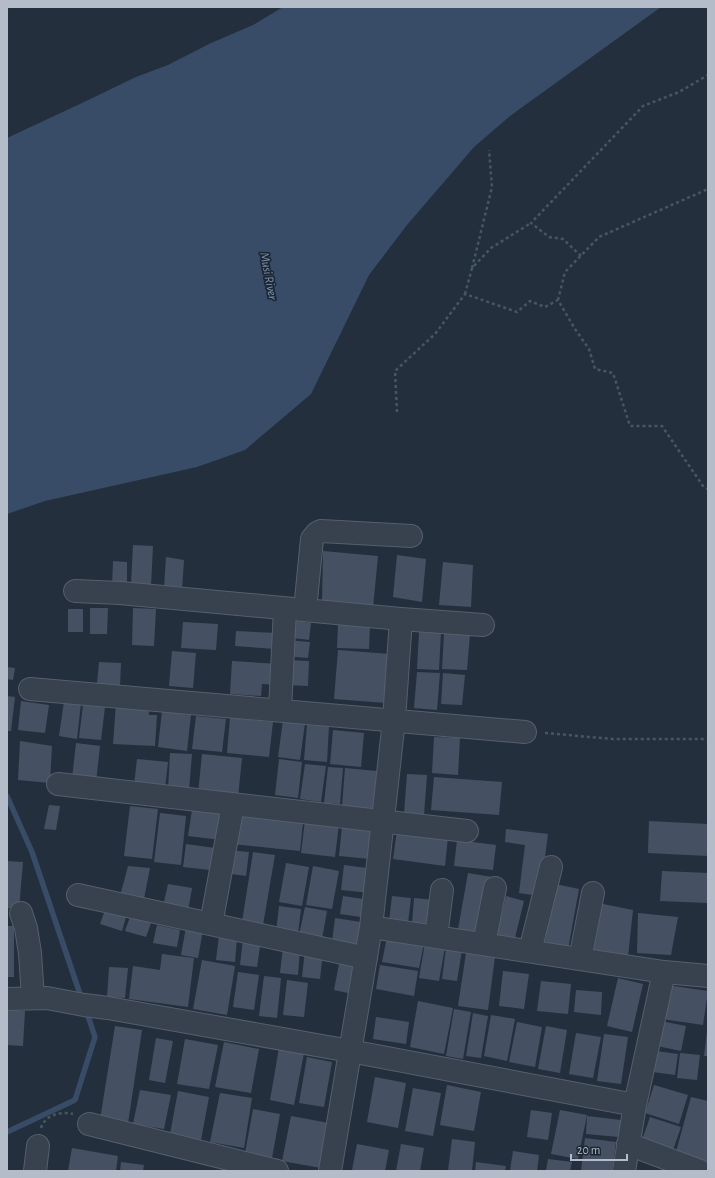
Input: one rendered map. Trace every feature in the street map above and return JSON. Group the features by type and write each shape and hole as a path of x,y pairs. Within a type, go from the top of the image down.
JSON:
{"street":[{"path":"280,710 295,609 312,539 321,531 411,536"},
{"path":"76,591 120,593 401,619 483,625"},
{"path":"330,1171 371,927 394,720 401,619"},
{"path":"30,689 525,732"},
{"path":"58,784 467,831"},
{"path":"211,924 232,805"},
{"path":"530,951 552,867"},
{"path":"484,944 495,888"},
{"path":"436,937 442,890"},
{"path":"580,959 593,893"},
{"path":"78,895 366,958"},
{"path":"20,913 26,928 40,998"},
{"path":"371,927 664,972 708,976"},
{"path":"624,1171 635,1105 664,972"},
{"path":"7,999 40,998 108,1008 350,1051 635,1105"},
{"path":"89,1124 277,1171"},
{"path":"628,1144 700,1171"},
{"path":"35,1171 38,1146"}],"path":[{"path":"472,268 492,248 531,223 643,106 680,92 708,75"},
{"path":"397,412 395,371 435,334 465,294 492,187 489,150"},
{"path":"465,294 517,312 530,301 545,307 558,300 566,272 599,237 708,189"},
{"path":"531,223 549,237 563,238 581,256"},
{"path":"558,300 575,329 589,348 595,369 613,373 630,426 662,426 703,486 708,489"},
{"path":"525,732 613,739 707,739 708,735"},
{"path":"38,1146 43,1121 55,1114 69,1113 77,1115 89,1124"}],"water":[{"name":"Musi River","path":"283,7 661,7 510,116 474,147 407,225 369,275 311,394 245,450 197,467 45,501 7,514 7,138 136,77 168,65 209,44 253,25"}],"building":[{"path":"133,545 153,546 151,586 131,584"},
{"path":"323,551 378,556 373,608 322,603"},
{"path":"397,555 426,559 422,602 393,597"},
{"path":"166,557 184,560 182,590 164,588"},
{"path":"113,561 127,562 127,586 112,586"},
{"path":"443,562 473,565 471,607 439,605"},
{"path":"90,608 108,608 107,634 90,634"},
{"path":"133,608 156,609 154,646 132,645"},
{"path":"68,609 83,609 83,632 68,632"},
{"path":"287,620 311,623 309,640 285,637"},
{"path":"183,622 218,624 216,650 181,648"},
{"path":"338,625 370,626 369,649 337,648"},
{"path":"236,631 277,633 276,649 235,646"},
{"path":"419,632 441,633 439,670 417,669"},
{"path":"444,633 470,634 467,670 442,669"},
{"path":"285,640 310,642 308,658 283,656"},
{"path":"338,650 390,654 386,703 334,699"},
{"path":"172,651 196,653 193,688 169,686"},
{"path":"286,660 309,661 308,686 285,685"},
{"path":"232,661 279,664 278,685 262,684 261,696 230,694"},
{"path":"99,662 121,663 120,686 97,684"},
{"path":"7,667 15,668 13,680 7,679"},
{"path":"417,672 440,673 437,710 414,708"},
{"path":"443,673 465,675 462,705 441,704"},
{"path":"7,696 15,697 11,731 7,731"},
{"path":"21,701 49,705 45,733 18,730"},
{"path":"64,701 81,703 77,739 59,736"},
{"path":"116,703 149,708 149,715 157,715 155,746 113,744"},
{"path":"83,705 105,707 101,740 79,738"},
{"path":"162,711 191,715 187,751 158,747"},
{"path":"196,716 226,719 222,752 192,749"},
{"path":"230,718 273,722 269,757 227,753"},
{"path":"283,720 305,723 300,760 278,757"},
{"path":"307,725 329,726 327,762 304,760"},
{"path":"333,730 364,733 361,767 330,764"},
{"path":"434,737 460,738 458,775 432,773"},
{"path":"20,741 52,746 50,783 18,780"},
{"path":"76,743 100,746 96,782 72,779"},
{"path":"170,753 192,754 189,791 168,790"},
{"path":"202,754 242,758 238,798 198,794"},
{"path":"137,759 168,762 165,788 134,785"},
{"path":"279,759 302,762 298,798 275,795"},
{"path":"305,764 326,766 321,802 300,799"},
{"path":"328,767 343,768 340,804 324,803"},
{"path":"345,768 377,771 374,809 342,806"},
{"path":"407,774 427,775 424,815 404,814"},
{"path":"434,777 502,782 499,815 431,810"},
{"path":"49,805 60,806 56,830 44,829"},
{"path":"130,806 158,809 152,859 124,856"},
{"path":"192,810 224,814 221,840 188,836"},
{"path":"160,813 186,816 181,865 154,862"},
{"path":"235,814 303,822 300,851 232,844"},
{"path":"305,820 339,824 335,857 301,853"},
{"path":"649,821 708,824 708,856 648,853"},
{"path":"342,826 374,830 370,859 339,856"},
{"path":"506,829 548,834 540,896 519,893 525,845 505,842"},
{"path":"397,830 448,837 445,866 393,859"},
{"path":"457,840 496,845 493,870 454,866"},
{"path":"186,844 222,849 219,871 183,867"},
{"path":"228,850 249,852 246,876 224,873"},
{"path":"253,852 275,855 263,925 242,922"},
{"path":"7,861 23,862 19,909 7,908"},
{"path":"286,863 309,867 302,906 279,902"},
{"path":"344,865 374,869 371,893 341,890"},
{"path":"128,866 150,868 143,904 119,900"},
{"path":"313,866 339,871 332,909 306,905"},
{"path":"662,871 708,873 708,903 660,901"},
{"path":"468,873 492,877 481,939 457,935"},
{"path":"168,884 192,888 188,911 163,906"},
{"path":"555,884 579,889 567,955 543,951"},
{"path":"343,896 370,900 367,918 340,914"},
{"path":"392,896 411,898 408,923 389,921"},
{"path":"506,896 524,901 513,946 495,943"},
{"path":"414,898 435,900 432,926 412,924"},
{"path":"598,903 633,910 628,957 590,949"},
{"path":"279,906 301,909 298,934 276,932"},
{"path":"305,907 327,911 322,939 299,935"},
{"path":"105,910 126,917 122,931 100,924"},
{"path":"638,913 678,917 671,955 637,953"},
{"path":"130,917 151,923 146,937 125,931"},
{"path":"335,918 361,922 357,945 332,941"},
{"path":"157,925 180,930 177,947 153,943"},
{"path":"7,926 14,926 14,977 7,977"},
{"path":"186,927 203,930 198,958 181,955"},
{"path":"219,936 237,938 235,962 216,960"},
{"path":"387,937 424,943 419,968 382,962"},
{"path":"243,938 261,940 257,967 240,965"},
{"path":"425,943 445,947 439,981 419,978"},
{"path":"283,947 300,949 298,975 280,973"},
{"path":"446,948 462,950 457,981 442,979"},
{"path":"305,950 323,952 320,979 302,977"},
{"path":"466,953 495,957 488,1010 458,1006"},
{"path":"162,954 194,958 188,1007 129,999 133,966 160,970"},
{"path":"202,960 235,966 227,1015 193,1009"},
{"path":"339,964 361,968 357,995 334,990"},
{"path":"380,965 418,971 414,996 376,989"},
{"path":"109,967 128,968 125,998 107,997"},
{"path":"503,971 529,974 524,1009 499,1006"},
{"path":"238,972 259,975 254,1010 233,1007"},
{"path":"264,976 281,978 277,1018 259,1016"},
{"path":"618,978 643,984 632,1032 607,1026"},
{"path":"287,980 308,983 304,1017 283,1015"},
{"path":"541,981 571,984 568,1014 537,1011"},
{"path":"667,985 708,991 703,1025 662,1019"},
{"path":"576,990 602,992 601,1015 574,1012"},
{"path":"418,1001 453,1008 444,1054 410,1047"},
{"path":"454,1009 471,1012 463,1059 446,1056"},
{"path":"7,1010 25,1011 23,1046 7,1045"},
{"path":"473,1013 488,1016 481,1058 466,1056"},
{"path":"491,1015 515,1019 507,1061 484,1056"},
{"path":"376,1017 409,1022 406,1044 373,1039"},
{"path":"661,1021 686,1026 681,1051 657,1046"},
{"path":"517,1022 542,1027 535,1067 509,1062"},
{"path":"115,1026 142,1030 127,1130 99,1126"},
{"path":"546,1026 567,1030 560,1073 538,1069"},
{"path":"707,1031 708,1056 704,1056"},
{"path":"576,1033 601,1037 593,1078 569,1074"},
{"path":"604,1034 628,1037 621,1084 597,1081"},
{"path":"156,1038 173,1041 165,1083 149,1080"},
{"path":"185,1039 218,1045 209,1089 177,1084"},
{"path":"224,1042 259,1049 251,1093 215,1087"},
{"path":"279,1048 304,1053 294,1105 270,1100"},
{"path":"656,1051 678,1054 675,1075 653,1072"},
{"path":"680,1053 700,1055 697,1080 677,1078"},
{"path":"307,1057 332,1062 324,1107 299,1103"},
{"path":"375,1077 406,1083 398,1128 367,1122"},
{"path":"447,1085 481,1092 474,1131 440,1125"},
{"path":"654,1085 688,1095 679,1124 645,1113"},
{"path":"413,1088 441,1093 433,1136 405,1131"},
{"path":"140,1090 171,1095 164,1129 133,1124"},
{"path":"178,1091 209,1097 201,1140 170,1134"},
{"path":"220,1093 252,1098 244,1148 210,1142"},
{"path":"691,1097 708,1101 708,1168 674,1159"},
{"path":"253,1109 280,1114 272,1158 245,1153"},
{"path":"531,1110 552,1113 548,1140 527,1137"},
{"path":"560,1110 587,1115 578,1159 551,1154"},
{"path":"291,1116 329,1123 321,1168 282,1161"},
{"path":"587,1116 621,1120 619,1137 586,1134"},
{"path":"650,1117 681,1127 672,1153 641,1143"},
{"path":"585,1138 616,1142 612,1171 581,1171"},
{"path":"452,1139 475,1142 472,1171 448,1171"},
{"path":"357,1144 389,1150 385,1171 352,1170"},
{"path":"401,1144 424,1148 420,1171 396,1171"},
{"path":"72,1148 118,1156 116,1171 68,1171"},
{"path":"513,1151 539,1155 537,1171 510,1171"},
{"path":"548,1159 572,1162 570,1171 546,1171"},
{"path":"121,1162 144,1165 143,1171 120,1171"},
{"path":"476,1162 506,1166 505,1171 475,1171"}],"waterway":[{"path":"7,796 32,852 82,1000"},
{"path":"7,1132 75,1100 95,1037 86,1010"}]}
